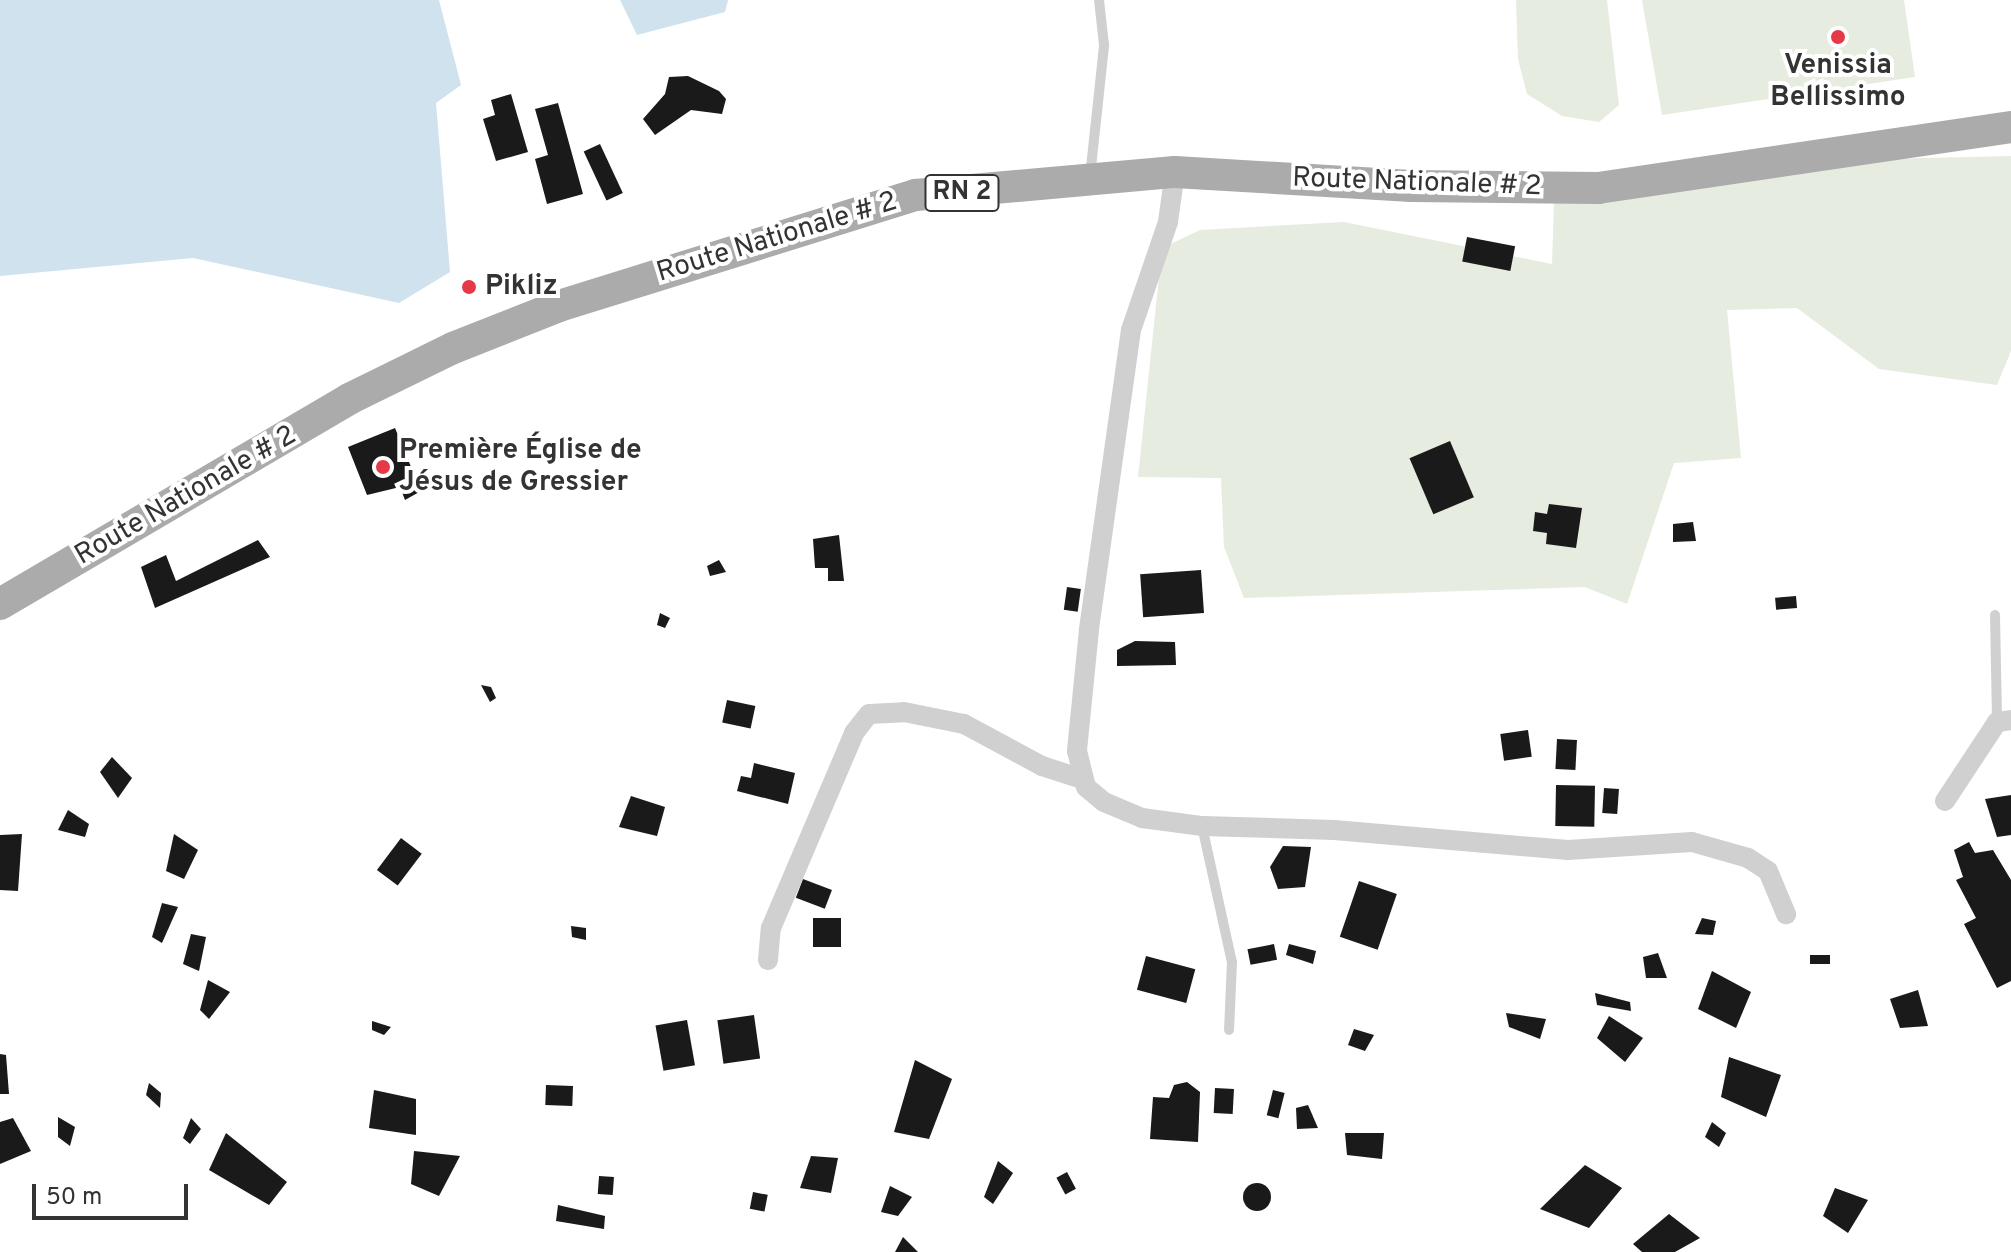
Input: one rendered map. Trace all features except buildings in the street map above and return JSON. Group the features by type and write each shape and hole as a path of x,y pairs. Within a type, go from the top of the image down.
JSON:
{"main road":[{"name":"Route Nationale # 2","path":"0,604 349,399 453,348 546,311 916,195 1175,172 1412,186 1598,188 2011,127"}],"street":[{"path":"1082,779 1077,751 1089,630 1131,330 1168,222 1175,172"},
{"path":"768,960 776,916 854,733 869,714 904,712 964,724 1042,766 1082,779 1104,802 1142,818 1202,826 1334,830 1568,850 1692,842 1748,858 1768,871 1786,914"},
{"path":"1945,801 2004,721"}],"lane":[{"path":"1090,179 1104,45 1099,0"},
{"path":"1995,615 2004,721"},
{"path":"1202,826 1232,962 1229,1030"}],"shaded area":[{"path":"1516,0 1607,0 1619,105 1599,122 1562,116 1527,94 1518,59"},
{"path":"1642,0 1904,0 1915,77 1662,115"},
{"path":"2011,156 2011,351 1997,385 1879,369 1797,308 1727,310 1741,458 1674,463 1627,604 1585,587 1244,598 1224,547 1221,478 1138,477 1162,248 1200,230 1344,222 1552,264 1554,202 1886,159"}],"water":[{"path":"0,0 439,0 461,85 436,103 450,272 399,303 193,258 0,276"},
{"path":"620,0 728,0 725,12 637,35"}],"place":[{"name":"Venissia Bellissimo","path":"1838,37"},
{"name":"Pikliz","path":"469,287"},
{"name":"Première Église de Jésus de Gressier","path":"383,467"}]}
